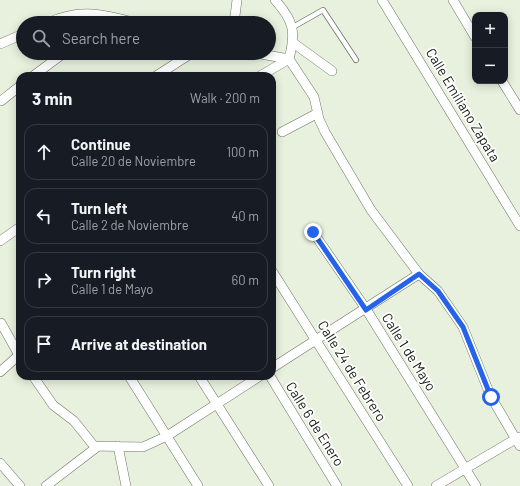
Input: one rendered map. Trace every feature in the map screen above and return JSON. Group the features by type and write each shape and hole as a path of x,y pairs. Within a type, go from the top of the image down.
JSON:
{"street":[{"path":"235,16 237,0"},
{"path":"274,0 285,11 293,27 289,59 314,97 324,132 372,210 419,274 438,291 463,327 491,397 519,441 465,468 436,486"},
{"name":"Calle Emiliano Zapata","path":"382,0 520,226"},
{"path":"453,0 472,32"},
{"path":"70,16 82,12 108,16"},
{"path":"0,44 16,37"},
{"path":"292,42 332,71"},
{"path":"276,57 289,59"},
{"path":"267,72 289,59"},
{"path":"38,72 55,60"},
{"path":"162,72 181,60"},
{"path":"504,84 520,110"},
{"path":"1,101 16,89"},
{"path":"282,132 318,113"},
{"path":"0,241 16,230"},
{"name":"Calle 1 de Mayo","path":"313,232 366,310 476,486"},
{"path":"276,366 366,310 419,274"},
{"name":"Calle 24 de Febrero","path":"276,277 408,486"},
{"path":"1,323 16,348"},
{"path":"0,372 16,358"},
{"path":"37,380 53,405 74,421 94,446 97,447 46,486"},
{"path":"132,380 198,486"},
{"path":"202,380 269,486"},
{"path":"94,446 143,447 167,436 254,380"},
{"name":"Calle 6 de Enero","path":"272,380 337,486"},
{"path":"118,446 126,486"},
{"path":"0,463 20,486"}],"lane":[{"path":"293,27 323,10 356,60"}],"route":[{"path":"313,232 366,310 419,274 438,291 463,327 491,397"}]}
